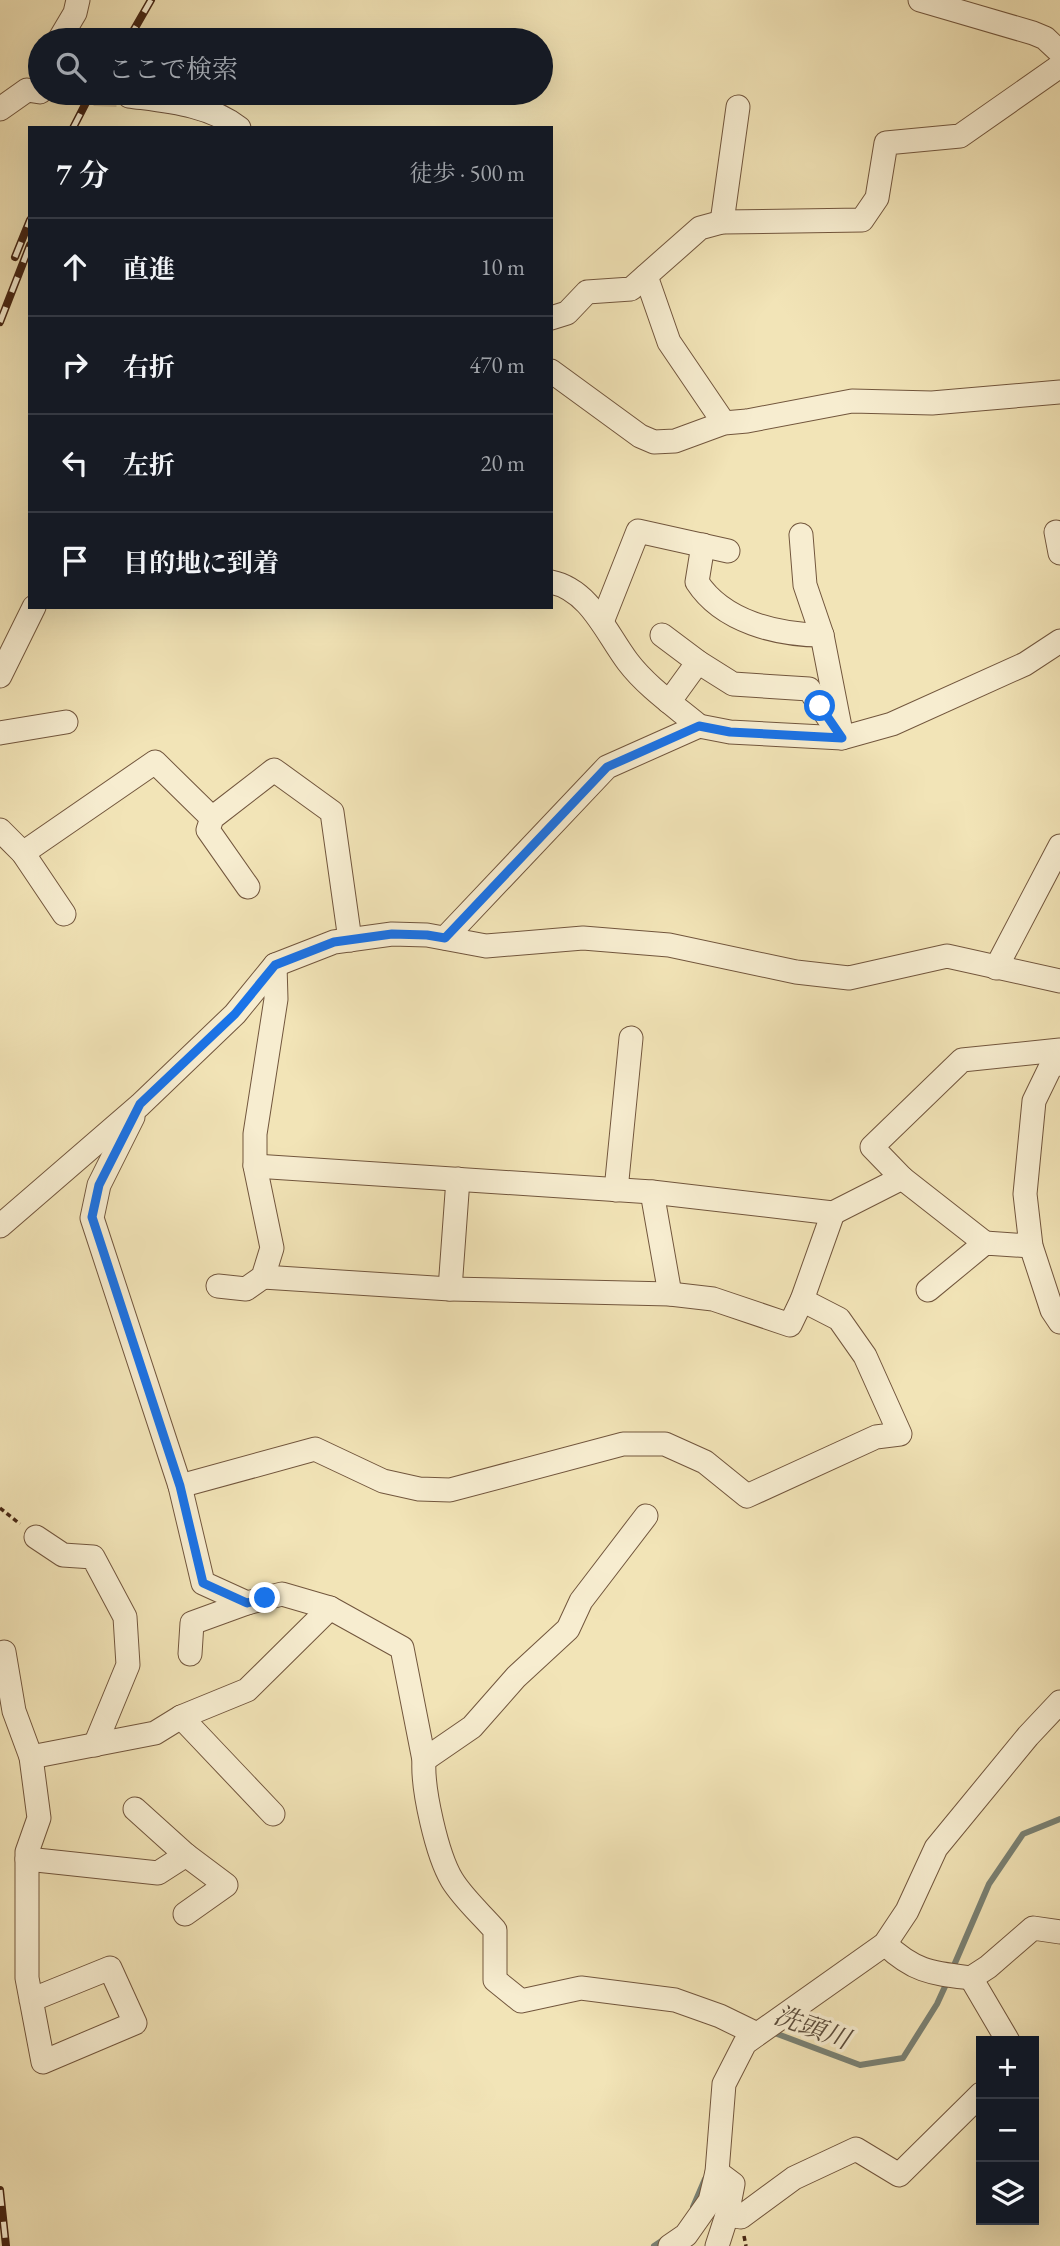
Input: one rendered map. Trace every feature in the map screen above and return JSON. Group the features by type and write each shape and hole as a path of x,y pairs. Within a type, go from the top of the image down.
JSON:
{"street":[{"path":"66,28 75,13 78,0"},
{"path":"920,0 1033,33 1045,38 1060,52"},
{"path":"553,317 567,313 587,292 631,289 700,228 722,222 862,220 877,198 886,143 960,136 1060,66"},
{"path":"0,109 28,94"},
{"path":"177,105 227,118 237,126"},
{"path":"722,222 738,107"},
{"path":"646,275 669,342 724,423"},
{"path":"553,372 640,436 654,442 675,440 724,423 852,401 932,403 1055,395"},
{"path":"602,622 638,531 728,551"},
{"path":"802,535 805,585 822,635 842,738"},
{"path":"703,545 697,582 706,597 752,624 792,635 822,635"},
{"path":"553,582 585,601 628,662 669,702 699,726 730,732 842,738 892,724 1026,664 1060,641"},
{"path":"0,676 33,609"},
{"path":"662,635 733,684 809,689 842,738"},
{"path":"669,702 698,662"},
{"path":"0,733 66,722"},
{"path":"445,938 607,767 699,726"},
{"path":"23,853 155,762 212,818"},
{"path":"248,887 208,830 212,818 274,770 332,812 350,940"},
{"path":"0,830 23,853 64,914"},
{"path":"996,968 1060,846"},
{"path":"0,1226 140,1104 235,1014 275,965 334,942 392,934 427,935 486,946 583,938 669,945 796,972 849,978 947,956 1060,981"},
{"path":"218,1286 246,1289 263,1277 272,1248 255,1166 255,1134 276,999 275,965"},
{"path":"616,1190 631,1038"},
{"path":"1031,1247 985,1243 902,1178 872,1147 962,1060 1060,1050"},
{"path":"1060,1062 1050,1068 1034,1101 1025,1194 1031,1247 1052,1310 1060,1322"},
{"path":"140,1104 99,1185 92,1217 180,1486 203,1583 247,1603"},
{"path":"255,1166 652,1192 833,1213 902,1178"},
{"path":"450,1289 458,1179"},
{"path":"652,1192 670,1294"},
{"path":"263,1277 450,1289 670,1294 713,1299 790,1325 802,1300 833,1213"},
{"path":"928,1290 985,1243"},
{"path":"180,1486 314,1449 383,1481 419,1489 450,1490 623,1444 664,1444 705,1462 747,1496 876,1437 900,1434 865,1356 839,1319 802,1300"},
{"path":"424,1760 472,1727 516,1677 568,1629 581,1601 646,1516"},
{"path":"36,1536 63,1555 93,1557 125,1617 128,1665 95,1745"},
{"path":"190,1654 192,1623 247,1603 282,1594 330,1608 402,1648 437,1841 452,1880 495,1930 495,1980 521,2001 581,1989 675,2000 720,2016 757,2034"},
{"path":"32,1756 155,1733 181,1717 247,1690 330,1608"},
{"path":"4,1653 14,1711 32,1756 39,1818 27,1852 27,1978 31,2000 43,2062 135,2023 110,1968 31,2000"},
{"path":"670,2246 686,2235 710,2201 717,2172 724,2084 745,2043 885,1944 907,1911 936,1848 1060,1702"},
{"path":"181,1717 273,1814"},
{"path":"135,1808 186,1855 226,1885 185,1914"},
{"path":"27,1859 158,1873 186,1855"},
{"path":"885,1944 904,1961 929,1973 971,1978 988,1967 1033,1928 1060,1932"},
{"path":"971,1978 1004,2036"},
{"path":"727,2215 741,2217 794,2178 856,2149 899,2175 976,2099"},
{"path":"717,2172 733,2184 718,2246"}],"path":[{"path":"0,1508 36,1536"}],"waterway":[{"name":"洗頭川","path":"952,1970 989,1884 1023,1834 1060,1819"},
{"name":"洗頭川","path":"772,2032 860,2065 903,2058 937,2004 948,1980"},
{"name":"洗頭川","path":"693,2207 705,2179"},
{"name":"洗頭川","path":"654,2246 666,2238"}],"railway":[{"path":"135,28 151,0"},
{"path":"74,126 85,105"},
{"path":"15,257 28,225"},
{"path":"0,322 28,250"},
{"path":"0,2190 6,2246"}],"route":[{"path":"265,1598 247,1603 203,1583 180,1486 92,1217 99,1185 140,1104 235,1014 275,965 334,942 392,934 445,938 607,767 699,726 730,732 842,738 820,706"}]}
